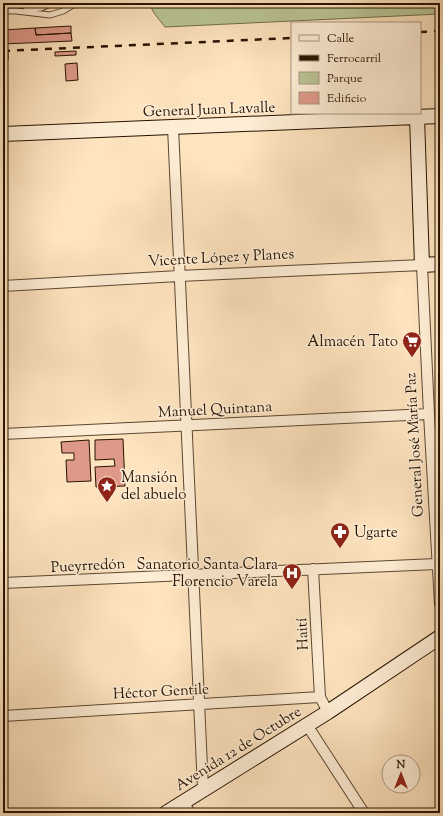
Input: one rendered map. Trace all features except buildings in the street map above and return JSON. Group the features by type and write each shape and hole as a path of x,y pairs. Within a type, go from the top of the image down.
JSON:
{"street":[{"name":"General Juan Lavalle","path":"3,134 440,116"},
{"name":"General José María Paz","path":"417,117 429,414 440,604"},
{"path":"173,127 203,789"},
{"name":"Vicente López y Planes","path":"3,286 440,264"},
{"name":"Manuel Quintana","path":"3,434 429,414"},
{"name":"Pueyrredón","path":"3,583 437,564"},
{"name":"Haití","path":"313,569 320,697"},
{"name":"Avenida 12 de Octubre","path":"166,813 186,807 203,789 328,712 439,639"},
{"path":"320,697 328,712"},
{"name":"Héctor Gentile","path":"3,716 320,697"},
{"path":"307,725 364,813"}],"lane":[{"path":"16,11 41,8 52,3"},
{"path":"3,11 50,15 64,11 76,3"}],"green space":[{"path":"149,3 440,3 440,14 165,27 154,13"}],"railway":[{"path":"421,32 440,31"},
{"path":"3,51 291,38"}],"place":[{"name":"Almacén Tato","path":"412,358"},
{"name":"Mansión del abuelo","path":"107,503"},
{"name":"Ugarte","path":"340,549"},
{"name":"Sanatorio Santa Clara Florencio Varela","path":"292,590"}]}
